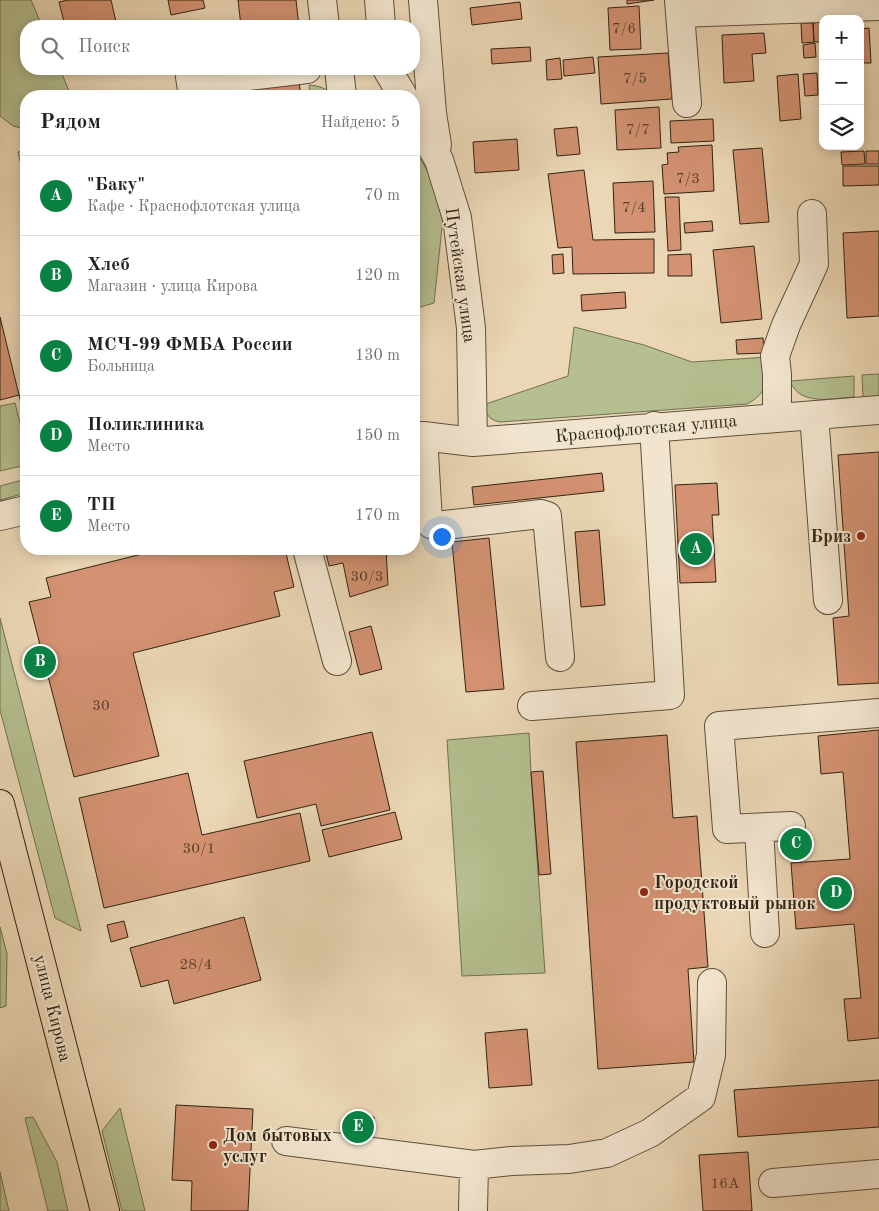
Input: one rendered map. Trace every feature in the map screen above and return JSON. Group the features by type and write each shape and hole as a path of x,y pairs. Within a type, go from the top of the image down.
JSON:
{"main road":[{"name":"улица Кирова","path":"0,804 105,1211"}],"street":[{"path":"322,0 324,20"},
{"path":"379,0 381,20"},
{"path":"423,0 432,113 439,160"},
{"path":"687,103 680,6 879,6"},
{"path":"192,90 190,77 257,75"},
{"path":"340,75 341,90"},
{"path":"391,75 400,90"},
{"name":"Путейская улица","path":"420,127 439,160 457,218 472,346 473,442"},
{"path":"777,417 775,356 786,324 814,264 812,214"},
{"name":"Краснофлотская улица","path":"420,436 473,442 654,426 879,410"},
{"path":"814,414 828,600"},
{"path":"532,706 670,695 654,426"},
{"path":"420,445 428,521 431,524 436,526 541,514 547,516 560,657"},
{"path":"0,516 20,511"},
{"path":"309,555 337,662"},
{"path":"790,826 727,829 719,726 879,714"},
{"path":"759,828 765,933"},
{"path":"286,1141 474,1165 511,1161 569,1159 607,1153 650,1133 702,1097 711,1055 712,983"},
{"path":"473,1211 474,1165"},
{"path":"772,1183 879,1174"}],"green space":[{"path":"0,0 31,0 39,20 20,20 20,75 62,75 69,90 20,90 20,128 13,126 0,116"},
{"path":"309,85 326,90 309,90"},
{"path":"420,159 445,199 434,303 420,307"},
{"path":"574,327 644,345 692,362 769,357 767,379 759,395 747,404 500,422 491,418 483,405 568,376"},
{"path":"879,374 879,396 863,397 862,375"},
{"path":"854,376 854,397 837,399 809,398 801,395 790,381"},
{"path":"15,403 20,423 20,466 0,471 0,406"},
{"path":"20,481 20,495 0,500 0,486"},
{"path":"0,618 81,931 55,918 0,710"},
{"path":"529,733 545,973 462,976 447,740"},
{"path":"0,927 7,954 6,1006 0,1008"},
{"path":"120,1108 145,1211 122,1211 102,1131"},
{"path":"33,1117 57,1162 68,1211 48,1211 25,1118"},
{"path":"0,1172 9,1211 0,1211"}],"building":[{"path":"68,0 111,0 116,20 64,20 59,2"},
{"path":"168,0 203,0 205,8 171,15"},
{"path":"238,0 296,0 298,20 240,20"},
{"path":"627,0 654,0 627,4"},
{"path":"520,2 522,19 472,25 470,8"},
{"path":"639,6 641,49 610,50 608,8"},
{"path":"819,22 819,42 814,42 813,23"},
{"path":"801,23 813,23 814,42 802,43"},
{"path":"869,28 871,63 864,63 864,29"},
{"path":"764,33 766,53 752,54 754,81 724,83 722,35"},
{"path":"815,43 816,57 804,58 803,45"},
{"path":"530,47 531,61 492,64 491,49"},
{"path":"668,53 672,99 601,104 598,57"},
{"path":"593,57 595,73 564,76 563,60"},
{"path":"560,58 562,79 547,80 546,60"},
{"path":"817,73 818,95 805,96 803,74"},
{"path":"798,74 801,119 780,121 777,76"},
{"path":"299,82 300,90 238,90"},
{"path":"659,107 661,148 617,150 615,110"},
{"path":"713,119 714,141 671,143 670,121"},
{"path":"577,127 580,154 557,156 554,129"},
{"path":"517,139 519,170 475,173 473,142"},
{"path":"712,145 714,191 664,194 662,165 668,164 667,153 679,152 678,147"},
{"path":"762,148 769,222 740,224 733,150"},
{"path":"864,151 865,164 842,165 841,152"},
{"path":"866,151 879,151 879,164 866,164"},
{"path":"843,166 879,166 879,185 843,186"},
{"path":"584,170 593,240 654,239 654,273 573,274 572,247 558,248 548,174"},
{"path":"653,181 655,232 615,233 613,183"},
{"path":"665,197 679,197 681,250 668,251"},
{"path":"712,221 713,231 685,233 684,223"},
{"path":"879,231 879,316 847,318 843,233"},
{"path":"754,246 762,319 721,323 713,250"},
{"path":"563,254 564,273 553,274 552,255"},
{"path":"691,254 692,276 668,276 668,255"},
{"path":"625,292 626,308 582,311 581,295"},
{"path":"0,317 19,395 0,400"},
{"path":"763,338 764,353 737,354 736,340"},
{"name":"Бриз","path":"879,452 879,683 838,685 833,618 849,616 838,455"},
{"path":"602,473 604,491 474,505 472,487"},
{"path":"717,483 719,515 712,515 716,582 680,583 675,485"},
{"path":"599,530 605,605 581,607 575,532"},
{"path":"489,538 504,689 466,692 452,542"},
{"path":"138,555 286,555 294,587 274,592 280,616 133,653 159,756 74,777 29,602 51,597 46,578"},
{"path":"326,555 386,555 388,585 350,597 343,563 329,566"},
{"path":"371,626 382,669 360,675 349,632"},
{"path":"879,730 879,1038 848,1041 844,999 861,998 854,924 796,929 791,863 850,859 843,772 821,774 818,736"},
{"path":"372,732 390,810 321,826 316,804 257,818 244,761"},
{"name":"Городской продуктовый рынок","path":"667,735 673,818 697,816 708,967 688,969 694,1062 598,1069 576,742"},
{"path":"543,771 551,874 539,875 531,772"},
{"path":"188,773 202,835 300,813 310,861 104,908 79,798"},
{"path":"395,812 402,839 329,857 322,830"},
{"path":"244,917 261,980 174,1004 168,980 141,987 130,948"},
{"path":"124,921 128,937 111,942 107,925"},
{"path":"527,1029 532,1085 489,1088 485,1033"},
{"path":"879,1080 879,1127 738,1137 734,1090"},
{"name":"Дом бытовых услуг","path":"176,1105 253,1109 248,1211 191,1211 192,1181 172,1180"},
{"path":"345,1115 374,1117 372,1140 343,1138"},
{"path":"748,1152 752,1211 703,1211 699,1155"}],"place":[{"name":"Бриз","path":"861,536"},
{"name":"\"Баку\"","path":"696,549"},
{"name":"Хлеб","path":"40,662"},
{"name":"МСЧ-99 ФМБА России","path":"796,844"},
{"name":"Городской продуктовый рынок","path":"644,892"},
{"name":"Поликлиника","path":"836,893"},
{"name":"ТП","path":"358,1127"},
{"name":"Дом бытовых услуг","path":"213,1145"}]}
